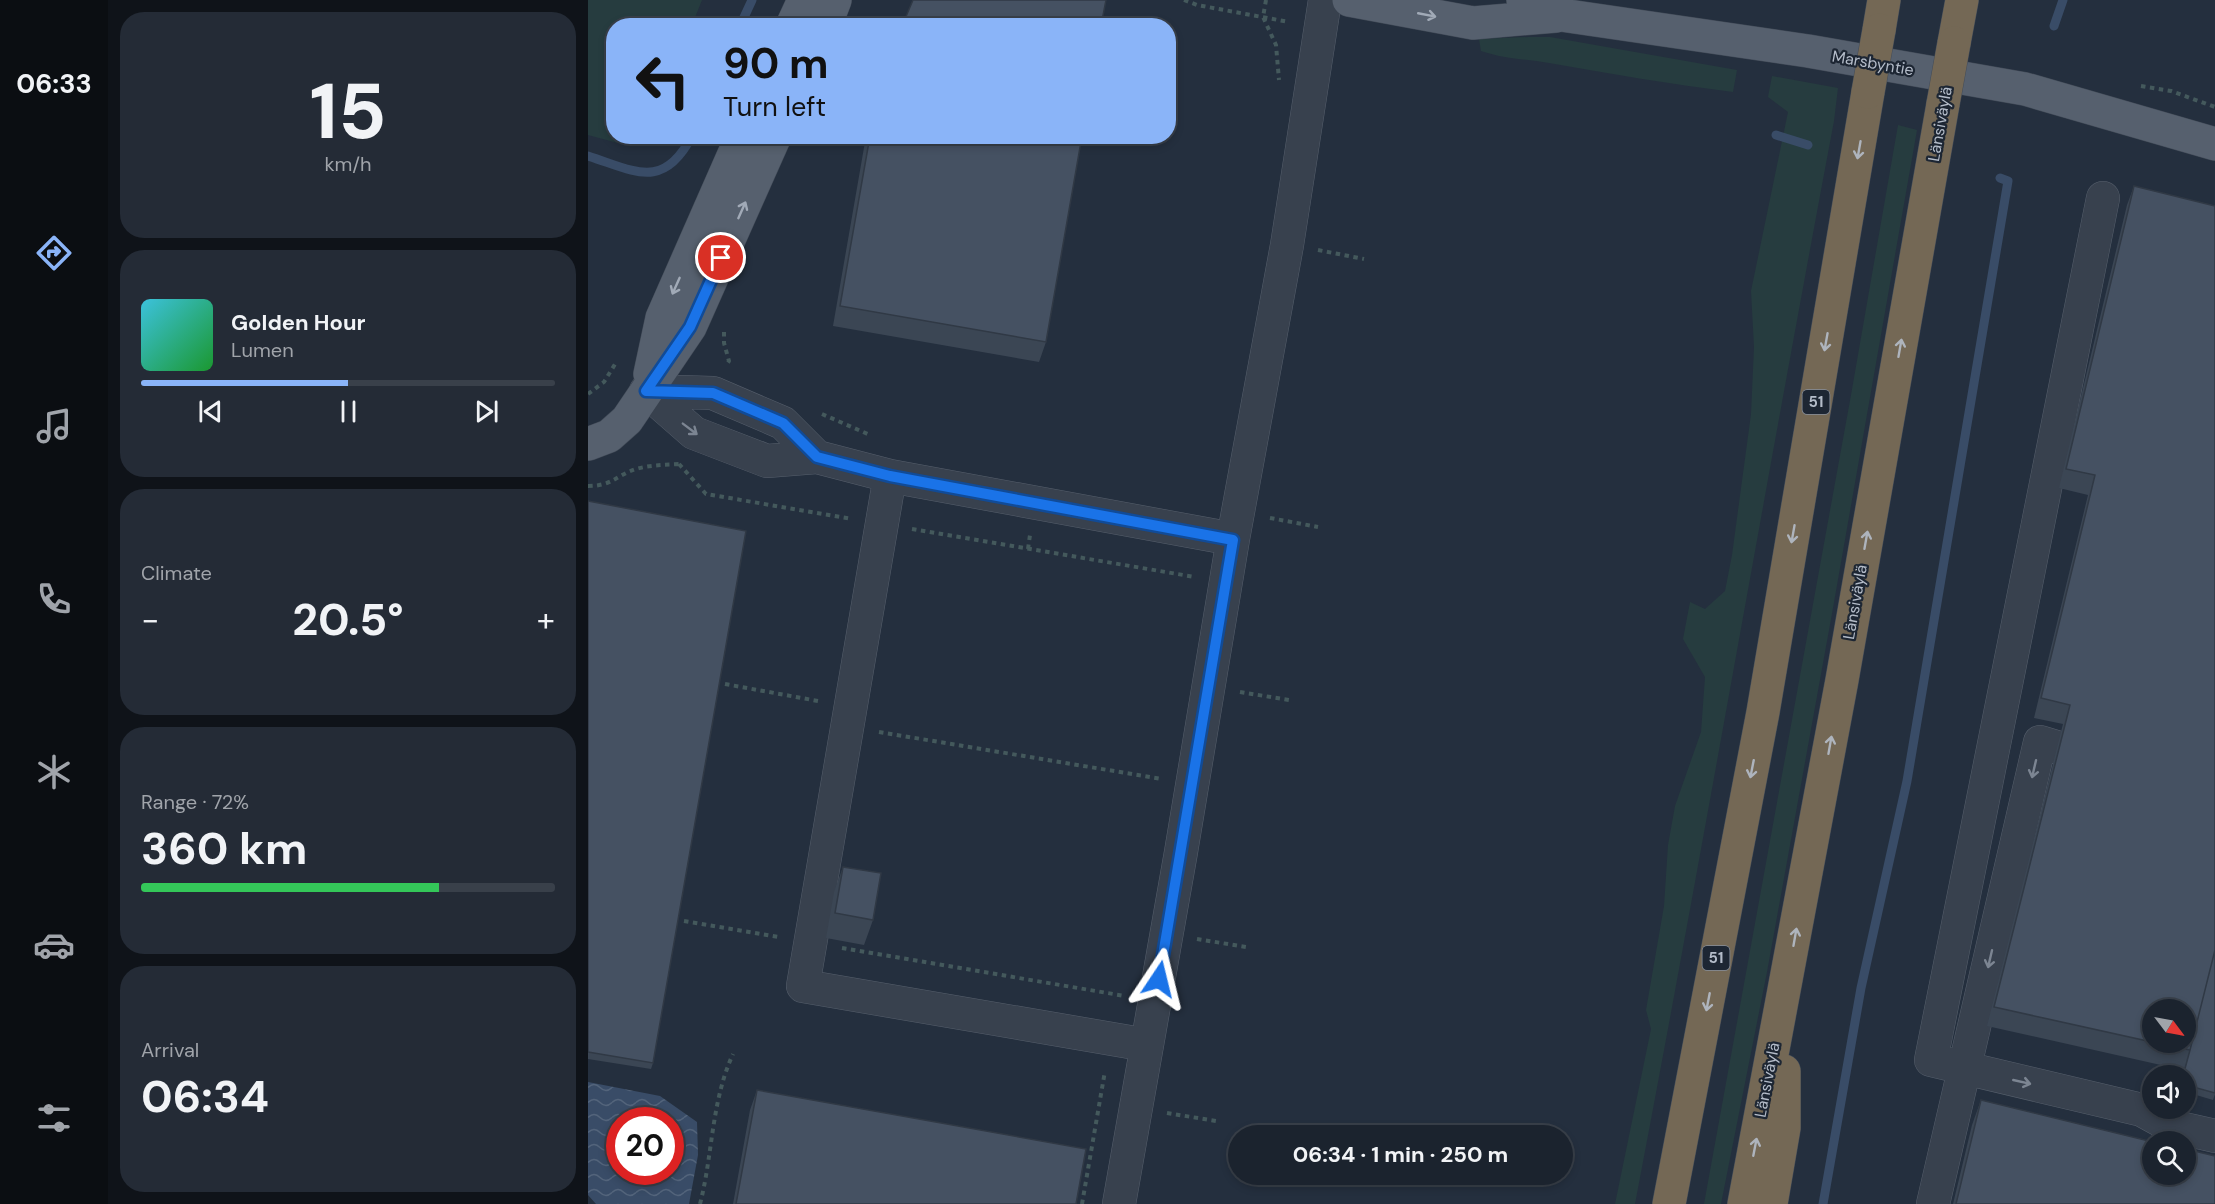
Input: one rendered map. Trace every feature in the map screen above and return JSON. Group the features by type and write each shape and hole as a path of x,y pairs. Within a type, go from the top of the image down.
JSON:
{"highway":[{"name":"Länsiväylä","path":"1744,1204 1842,680 1962,0"},
{"name":"51","path":"1669,1204 1763,712 1882,15"},
{"path":"1771,1204 1784,1128 1784,994"}],"main road":[{"path":"796,18 804,0"},
{"path":"828,18 835,0"},
{"name":"Marsbyntie","path":"1349,0 1473,23 1561,15"},
{"name":"Marsbyntie","path":"1523,0 1561,15 1808,51 2025,89 2215,144"},
{"path":"646,391 662,318 738,144"},
{"path":"588,444 609,436 627,420 690,327 772,144"}],"lane":[{"path":"1119,1204 1233,540 1287,245 1325,0"},
{"path":"2103,198 1931,1060 2142,1110 2171,1125 2215,1136"},
{"path":"646,391 694,433 767,461 817,457 890,476 1233,540"},
{"path":"646,391 713,393 783,423 817,457"},
{"path":"890,476 803,986 1147,1045"},
{"path":"1933,1204 2040,742 2089,757"}],"path":[{"path":"1263,17 1266,0"},
{"path":"679,464 706,494 1201,578"},
{"path":"725,684 833,704 867,730 1166,780"},
{"path":"1232,691 1288,700"},
{"path":"684,921 787,939"},
{"path":"1189,938 1246,947"},
{"path":"840,948 1128,997"},
{"path":"700,1204 716,1105 723,1076 733,1054"},
{"path":"1158,1112 1216,1121"}],"green space":[{"path":"588,0 702,0 695,18 606,18 606,140 588,135"},
{"path":"1550,37 1737,70 1733,92 1498,56 1481,51 1479,39"},
{"path":"1772,76 1838,88 1834,121 1635,1204 1615,1204 1651,1029 1646,1010 1664,906 1668,845 1675,806 1701,732 1705,677 1683,639 1690,602 1705,609 1725,591 1732,555 1751,414 1754,347 1751,291 1788,112 1768,97"},
{"path":"1898,125 1917,130 1833,608 1767,972 1721,1204 1704,1204 1851,395"}],"water":[{"path":"588,1082 660,1096 676,1107 606,1107 606,1185 684,1185 684,1113 697,1122 698,1155 689,1204 596,1204 588,1195"}],"building":[{"path":"913,0 1106,0 1103,18 905,18"},
{"path":"869,144 1081,144 1046,342 840,306"},
{"path":"2134,186 2215,206 2215,950 2196,1026 2196,999 2142,999 2142,1040 1994,1007 2070,705 2041,698 2095,475 2066,469"},
{"path":"588,501 746,531 653,1063 588,1052"},
{"path":"843,867 881,873 873,920 835,913"},
{"path":"2215,950 2215,1093 2196,1088 2196,1065 2186,1065 2189,1053 2196,1053 2196,1025"},
{"path":"757,1090 1086,1149 1076,1204 736,1204"},
{"path":"1981,1100 2142,1139 2142,1185 2196,1185 2196,1151 2215,1156 2215,1204 1956,1204"}],"waterway":[{"path":"744,18 752,0"},
{"path":"2054,26 2063,0"},
{"path":"1776,135 1808,145"},
{"path":"588,156 634,171 647,172 659,170 670,164 687,144"},
{"path":"1823,1204 1861,988 1907,781 2008,181 2000,178"}],"route":[{"path":"721,258 690,327 646,391 713,393 783,423 817,457 890,476 1233,540 1159,979"}]}
